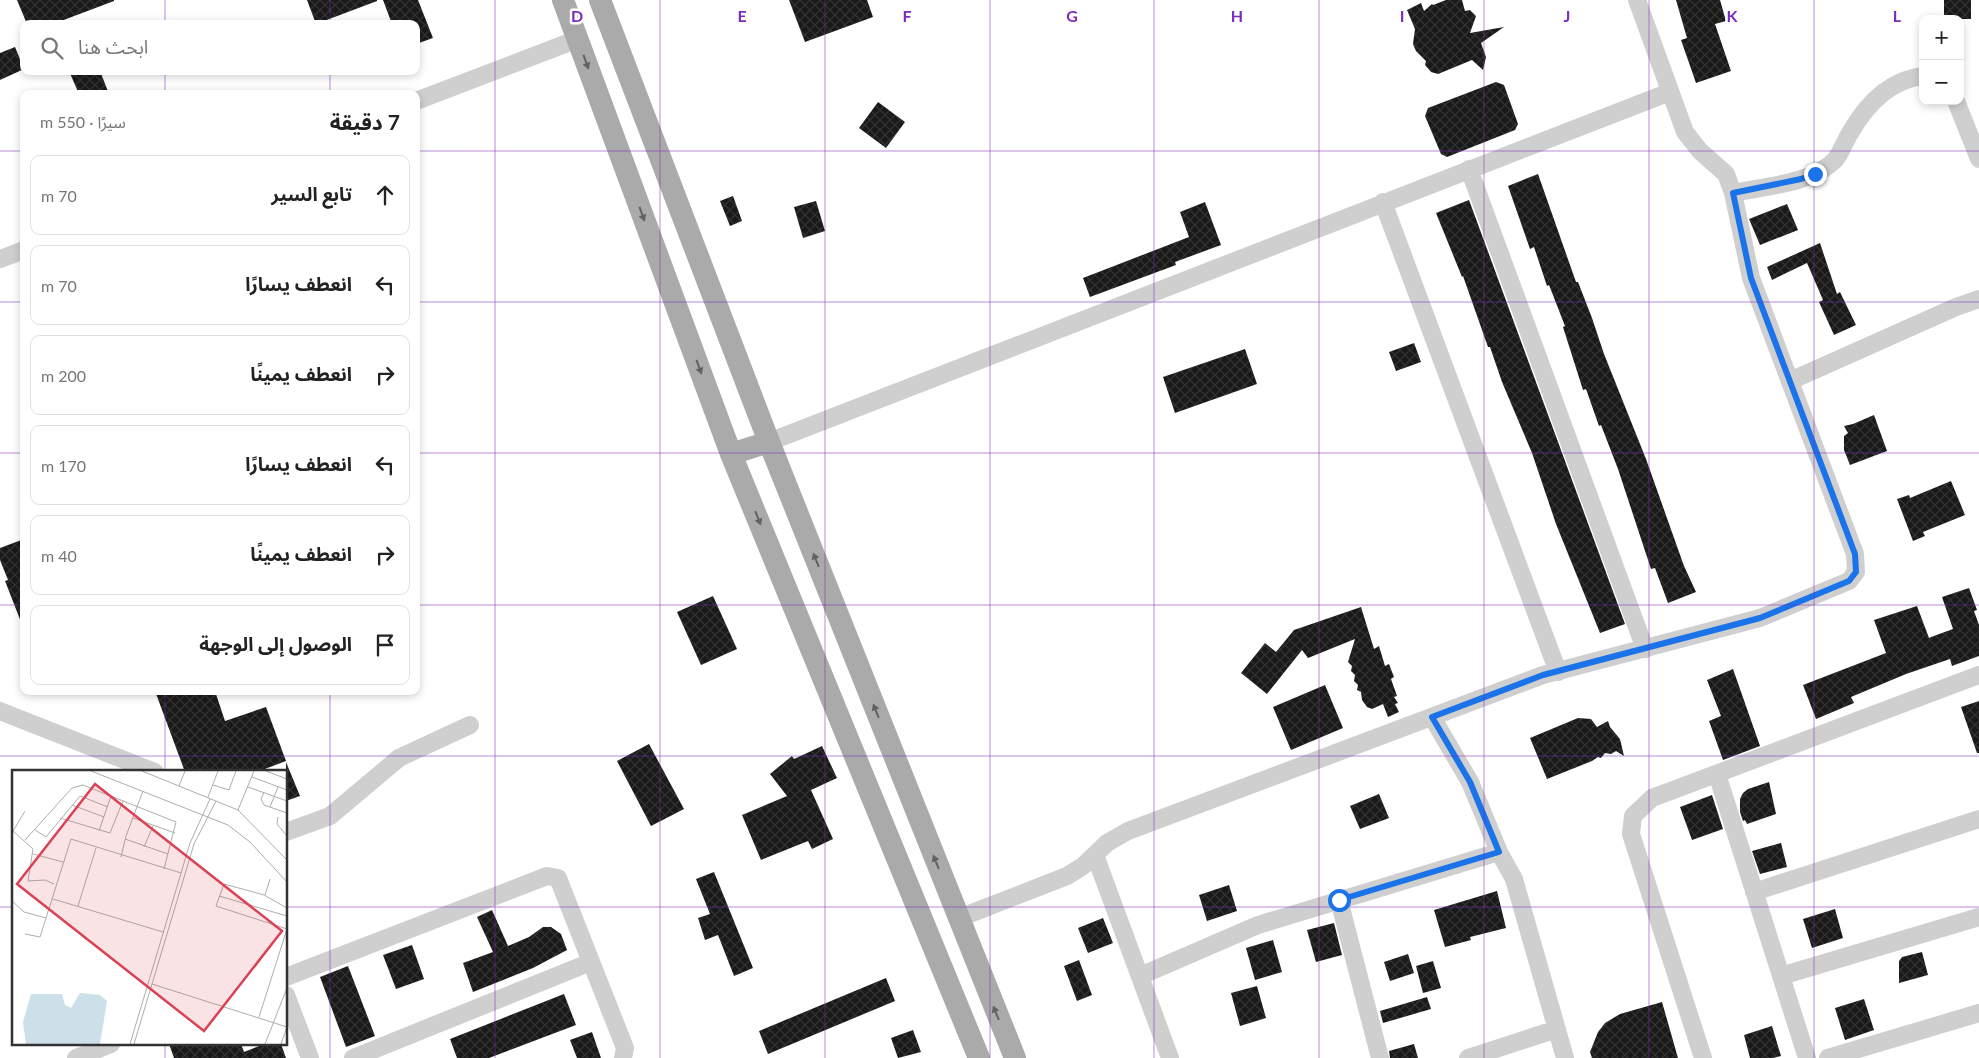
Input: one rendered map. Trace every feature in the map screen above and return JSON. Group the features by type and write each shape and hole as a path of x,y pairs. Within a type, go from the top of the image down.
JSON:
{"main road":[{"path":"563,0 731,454 977,1053 1006,1036"},
{"path":"600,0 769,442 1015,1058"},
{"path":"731,454 769,442"}],"street":[{"path":"959,918 1067,876 1084,866 1107,843 1128,831 1543,675 1760,618 1849,581 1856,572 1855,554 1751,278 1733,193 1726,174 1700,151 1685,132 1637,0"},
{"path":"420,99 578,39"},
{"path":"1733,193 1801,179 1815,174 1836,160 1857,121 1872,101 1895,84 1919,77"},
{"path":"769,442 1670,92"},
{"path":"1958,105 1979,159"},
{"path":"1469,169 1645,649"},
{"path":"1384,202 1558,672"},
{"path":"0,259 20,252"},
{"path":"1790,381 1956,307 1979,299"},
{"path":"1703,1058 1630,834 1633,816 1652,798 1979,674"},
{"path":"0,711 150,770"},
{"path":"1432,717 1470,782 1499,852 1514,879 1565,1058"},
{"path":"288,831 330,816 399,758 470,725"},
{"path":"1717,774 1807,1058"},
{"path":"1754,892 1979,819"},
{"path":"1140,976 1258,925 1499,852"},
{"path":"1095,855 1170,1058"},
{"path":"288,976 547,876 558,878 625,1048 623,1058"},
{"path":"1339,900 1380,1058"},
{"path":"1781,976 1979,917"},
{"path":"353,1058 591,962"},
{"path":"288,1000 310,1058"},
{"path":"1828,1058 1979,1013"},
{"path":"1468,1058 1557,1029"},
{"path":"76,1058 107,1046"}],"building":[{"path":"17,0 114,0 64,20 25,20"},
{"path":"307,0 377,0 327,20 314,20"},
{"path":"383,0 418,0 433,38 420,43 420,20 390,20"},
{"path":"789,0 867,0 873,17 805,42"},
{"path":"1446,0 1462,0 1465,11 1470,10 1476,16 1470,33 1504,27 1481,43 1486,57 1483,70 1472,60 1438,74 1431,72 1425,65 1426,61 1416,51 1413,44 1415,29 1407,10 1421,3 1424,11 1432,4"},
{"path":"1676,0 1720,0 1726,21 1715,24 1731,71 1696,83 1681,40 1687,38"},
{"path":"1944,0 1971,0 1971,19 1964,19 1964,15 1944,15"},
{"path":"15,47 20,59 20,71 0,80 0,53"},
{"path":"71,75 102,75 107,90 77,90"},
{"path":"1496,82 1504,85 1518,124 1515,130 1447,157 1441,154 1425,116 1428,108"},
{"path":"878,102 905,122 886,148 859,128"},
{"path":"1538,174 1576,282 1578,282 1592,318 1604,354 1646,459 1684,566 1696,592 1668,603 1655,568 1651,569 1618,469 1601,425 1599,426 1586,389 1583,390 1563,327 1565,326 1549,285 1547,286 1534,247 1530,249 1508,186"},
{"path":"733,196 742,221 730,226 720,201"},
{"path":"1469,200 1625,624 1600,633 1556,524 1532,453 1502,382 1490,347 1488,347 1463,276 1436,213"},
{"path":"816,201 825,231 803,238 794,207"},
{"path":"1205,202 1221,245 1175,262 1176,265 1090,297 1083,278 1189,237 1180,212"},
{"path":"1787,204 1798,230 1760,245 1749,219"},
{"path":"1820,243 1837,294 1840,292 1856,325 1834,335 1819,302 1823,300 1807,263 1772,280 1767,267"},
{"path":"1414,343 1421,362 1396,371 1389,352"},
{"path":"1245,349 1257,384 1175,413 1163,377"},
{"path":"1874,415 1887,451 1850,465 1844,450 1844,436 1848,433 1844,426"},
{"path":"1951,481 1965,515 1923,532 1925,536 1913,541 1897,499 1909,495 1910,498"},
{"path":"20,540 20,619 5,581 8,580 0,560 0,548"},
{"path":"1969,588 1977,610 1974,611 1979,625 1979,656 1952,666 1950,659 1906,674 1851,697 1854,703 1816,719 1803,685 1886,653 1874,620 1917,606 1929,638 1953,629 1942,597"},
{"path":"713,596 737,649 701,665 677,612"},
{"path":"1361,607 1374,649 1379,646 1385,666 1389,664 1394,677 1391,679 1397,696 1394,697 1398,703 1395,704 1399,712 1388,717 1383,704 1372,709 1367,707 1362,700 1361,692 1357,690 1358,685 1354,681 1355,675 1351,671 1352,666 1348,662 1355,639 1308,658 1302,650 1267,694 1241,673 1265,643 1276,652 1294,630"},
{"path":"1733,669 1760,746 1723,760 1709,721 1721,716 1707,680"},
{"path":"1325,685 1343,728 1291,750 1273,707"},
{"path":"156,695 216,695 225,721 266,707 286,761 262,770 184,770"},
{"path":"1979,701 1979,753 1977,753 1961,707"},
{"path":"1578,718 1591,719 1597,727 1608,721 1610,727 1620,739 1624,756 1616,751 1611,754 1605,753 1601,758 1598,757 1547,779 1530,738"},
{"path":"649,744 684,809 651,826 617,761"},
{"path":"822,746 837,778 811,790 833,839 812,849 808,841 761,860 742,815 787,796 770,774 792,756 794,759"},
{"path":"286,762 300,796 288,800 288,770 286,770"},
{"path":"1769,782 1776,814 1747,824 1745,820 1743,821 1740,812 1740,799 1743,793 1748,789"},
{"path":"1379,794 1389,818 1360,829 1350,806"},
{"path":"1712,795 1723,829 1692,840 1680,807"},
{"path":"1781,843 1787,867 1760,874 1752,851"},
{"path":"714,872 753,968 734,976 718,935 705,940 698,918 710,914 696,879"},
{"path":"1229,885 1237,911 1207,921 1199,895"},
{"path":"1497,891 1506,928 1470,937 1471,940 1445,947 1434,910"},
{"path":"1835,909 1843,938 1812,948 1803,919"},
{"path":"492,910 508,946 529,937 543,927 551,927 561,934 567,950 533,968 473,992 463,963 493,952 477,917"},
{"path":"1103,918 1113,943 1088,953 1078,928"},
{"path":"1334,923 1342,955 1316,962 1307,930"},
{"path":"1273,940 1282,972 1255,980 1246,948"},
{"path":"412,945 424,979 396,989 383,955"},
{"path":"1922,952 1928,975 1899,983 1899,961 1902,957"},
{"path":"1408,954 1414,973 1390,981 1384,962"},
{"path":"1079,960 1092,995 1077,1001 1064,966"},
{"path":"1433,961 1441,988 1423,993 1416,966"},
{"path":"348,966 375,1036 346,1047 320,977"},
{"path":"886,978 895,1001 768,1054 759,1031"},
{"path":"1257,986 1266,1018 1240,1026 1231,993"},
{"path":"564,994 576,1025 489,1058 457,1058 450,1039"},
{"path":"1427,997 1431,1009 1383,1023 1380,1011"},
{"path":"1864,999 1874,1030 1845,1040 1835,1008"},
{"path":"1662,1002 1678,1058 1592,1058 1590,1052 1598,1032 1605,1023 1620,1014"},
{"path":"1772,1026 1781,1056 1750,1058 1744,1035"},
{"path":"913,1030 921,1052 898,1058 891,1038"},
{"path":"592,1032 601,1058 577,1058 570,1040"},
{"path":"1414,1044 1418,1058 1390,1058 1389,1051"},
{"path":"170,1046 242,1046 244,1052 259,1046 282,1046 286,1058 174,1058"}],"route":[{"path":"1339,900 1499,852 1470,782 1432,717 1543,675 1760,618 1849,581 1856,572 1855,554 1751,278 1733,193 1801,179 1815,174"}]}
